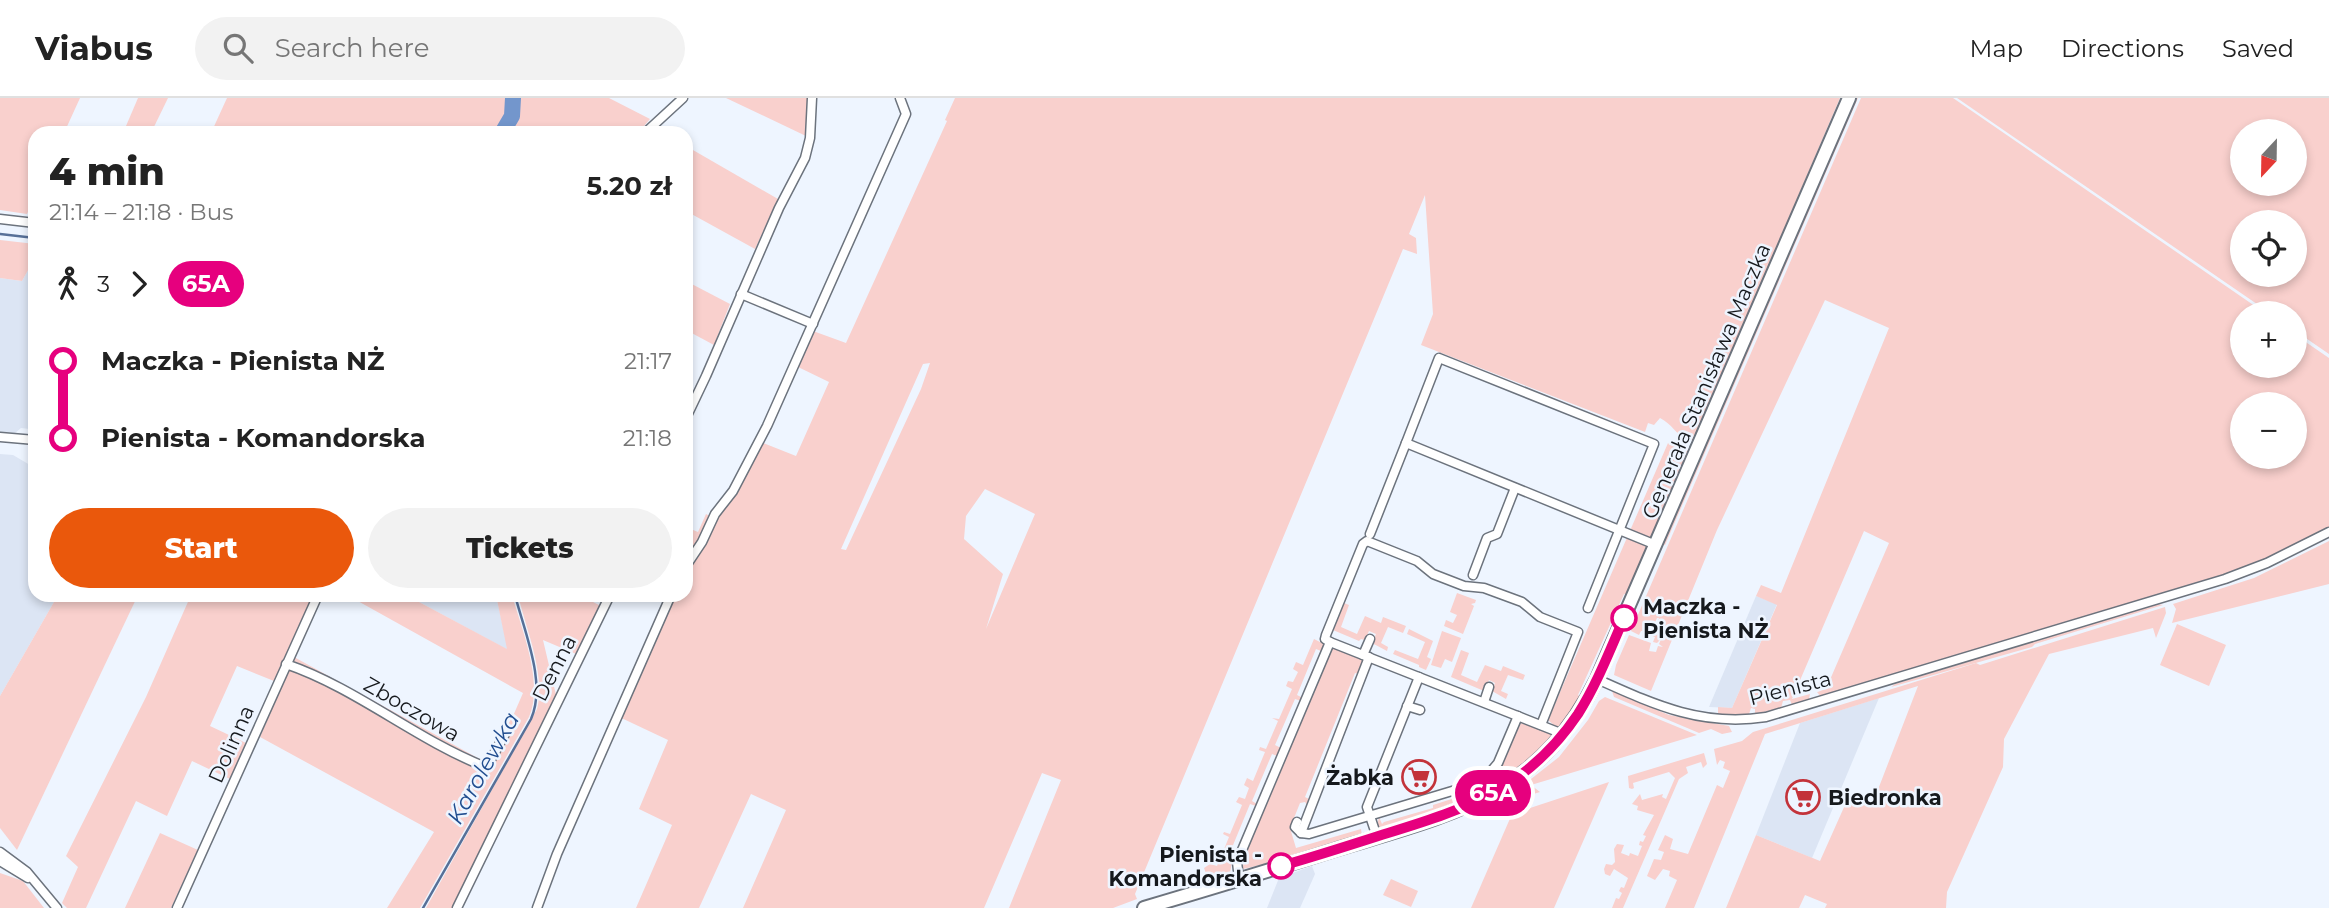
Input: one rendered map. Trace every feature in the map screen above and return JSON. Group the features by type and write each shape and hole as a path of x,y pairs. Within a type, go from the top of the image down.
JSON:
{"street":[{"path":"653,126 683,98"},
{"path":"693,402 804,158 810,138 812,98"},
{"path":"693,556 715,514 733,491 764,432 813,324 906,114 900,98"},
{"name":"Generała Stanisława Maczka","path":"1597,679 1849,98"},
{"path":"0,219 28,221"},
{"path":"741,294 813,324"},
{"path":"1370,534 1439,358 1654,444 1587,608"},
{"path":"0,437 28,439"},
{"path":"1406,443 1656,545"},
{"path":"1473,575 1487,538 1497,534 1515,488"},
{"name":"Pienista","path":"1597,679 1665,708 1694,716 1737,720 1766,717 2225,579 2266,563 2329,532"},
{"path":"1541,725 1578,632 1540,617 1522,602 1483,588 1464,586 1433,574 1417,561 1367,541 1363,544 1325,639 1563,734"},
{"name":"Dolinna","path":"177,908 315,602"},
{"name":"Denna","path":"457,908 607,602"},
{"path":"537,908 557,854 668,602"},
{"path":"1301,833 1370,639"},
{"path":"1239,879 1237,862 1330,642"},
{"name":"Zboczowa","path":"286,664 315,674 447,751 483,766 489,763 506,732"},
{"path":"1377,837 1368,804 1419,677"},
{"path":"1144,908 1448,815 1488,796 1527,770 1563,734 1597,679"},
{"path":"1484,702 1489,687"},
{"path":"1408,706 1420,710"},
{"path":"1297,822 1295,827 1301,833 1309,834 1482,782 1496,767 1518,716"},
{"path":"0,852 21,867 57,908"},
{"path":"0,861 36,883"}],"shaded area":[{"path":"0,98 80,98 67,126 28,126 28,212 27,214 0,210"},
{"path":"138,98 168,98 154,126 126,126"},
{"path":"227,98 609,98 650,119 644,126 214,126"},
{"path":"726,98 809,98 806,136"},
{"path":"955,98 1840,98 1694,440 1687,441 1660,418 1654,425 1648,423 1645,432 1421,345 1433,314 1425,195 1409,234 1416,238 1417,254 1403,249 1135,894 1137,899 1113,908 1009,908 1061,780 1042,773 984,908 743,908 786,810 751,794 699,908 636,908 672,825 639,809 668,740 615,715 664,602 693,602 693,530 698,532 706,514 715,519 737,494 761,442 796,456 829,382 796,366 813,331 846,343 947,121 945,120","holes":["930,363 921,389 846,550 841,549 923,364","985,489 1035,514 986,629 1003,574 964,539 966,516"]},
{"path":"1855,98 1858,98 1665,545 1662,544"},
{"path":"1861,98 1953,98 2248,301 2230,301 2230,378 2307,378 2307,343 2329,358 2329,527 2265,559 2221,576 1821,697 1817,692 1826,689 1889,543 1864,531 1792,699 1810,694 1809,699 1792,705 1790,700 1783,701 1781,708 1755,714 1755,709 1751,708 1749,714 1718,714 1718,707 1732,708 1777,605 1756,596 1761,585 1781,593 1889,328 1825,300 1717,530 1651,691 1614,675 1629,635 1651,643 1649,651 1656,652 1658,646 1663,647 1659,644 1661,639 1657,643 1653,642 1655,637 1652,636 1659,618 1650,635 1642,637 1641,631 1639,635 1631,631"},
{"path":"1957,98 2329,98 2329,354 2307,339 2307,301 2253,301 2232,287 2307,287 2307,210 2230,210 2230,286"},
{"path":"693,150 778,199 755,249 693,215"},
{"path":"0,240 28,243 28,270 22,281 0,278"},
{"path":"28,270 28,429 21,428 15,433 0,432 0,278 22,281"},
{"path":"693,285 730,304 714,345 693,334"},
{"path":"1668,443 1690,450 1628,595 1624,594 1578,695 1582,698 1569,718 1561,726 1555,726 1548,720"},
{"path":"0,454 13,455 28,464 28,602 54,602 0,696"},
{"path":"2329,541 2329,584 2172,623 2176,609 2173,604 2254,578"},
{"path":"1457,593 1476,600 1471,604 1474,606 1463,634 1444,626 1446,620 1453,623 1457,615 1450,612"},
{"path":"1756,596 1777,604 1732,708 1709,707"},
{"path":"54,602 135,602 17,850 0,828 0,696"},
{"path":"188,602 310,602 274,681 237,666 210,726 246,743 230,779 192,761 167,816 136,801 86,908 67,908 62,903 78,867 66,856 146,697"},
{"path":"360,602 419,602 507,649 497,602 514,602 530,656 534,689 529,717 420,908 387,908 434,832 260,737 294,657 485,762 513,716 523,693"},
{"path":"419,602 498,602 508,650"},
{"path":"520,602 593,602 601,606 576,654 543,640 556,695 452,908 426,908 537,709 539,682"},
{"path":"1344,603 1349,605 1341,627 1357,634 1365,616 1381,623 1383,617 1406,626 1403,633 1388,627 1381,643 1388,647 1387,651 1372,643 1376,634 1369,631 1365,640 1359,641 1333,630"},
{"path":"2157,604 2163,605 2032,647 1891,687 1895,684"},
{"path":"2165,607 2166,613 2156,638 2153,628 2049,654 2004,739 2003,767 1947,892 1946,908 1825,908 1827,904 1805,895 1799,908 1726,908 1756,835 1820,861 1849,796 1872,805 1918,686 1765,734 1694,908 1665,908 1677,880 1669,876 1670,871 1663,869 1655,880 1647,876 1654,859 1661,860 1664,852 1658,850 1665,835 1673,839 1670,849 1688,854 1717,785 1723,788 1730,771 1723,768 1725,762 1720,760 1717,765 1714,749 1742,741 1753,732"},
{"path":"2177,624 2226,645 2209,686 2160,665"},
{"path":"1409,629 1433,641 1427,657 1431,659 1426,670 1393,654 1395,650 1418,659 1425,642 1407,634"},
{"path":"1442,631 1461,638 1452,662 1445,659 1441,668 1431,665"},
{"path":"1314,639 1324,644 1321,651 1316,649 1297,695 1303,698 1301,701 1295,699 1275,745 1281,748 1277,756 1272,754 1252,801 1257,804 1250,804 1231,850 1237,853 1230,873 1208,879 1204,868 1210,864 1217,866 1229,837 1223,834 1230,834 1242,805 1236,802 1239,797 1245,799 1249,788 1244,785 1247,778 1253,781 1265,752 1259,750 1260,747 1266,749 1278,721 1272,718 1279,719 1292,689 1286,686 1288,681 1293,682 1298,672 1293,669 1296,662 1303,665"},
{"path":"1331,648 1360,657 1363,663 1359,674 1355,673 1305,797 1309,799 1308,806 1305,802 1300,803 1290,828 1296,848 1361,829 1362,836 1243,869 1241,863"},
{"path":"1461,650 1469,653 1461,675 1477,682 1485,665 1501,671 1503,666 1525,675 1523,680 1508,675 1501,691 1508,694 1506,699 1492,691 1495,683 1489,680 1484,691 1451,677"},
{"path":"1612,691 1669,715 1729,726 1732,732 1722,734 1711,729 1699,733 1614,697"},
{"path":"1605,697 1697,735 1531,785 1540,792 1498,805 1559,757 1599,701"},
{"path":"1879,698 1812,858 1756,835 1800,723"},
{"path":"1521,723 1551,733 1552,737 1541,750 1515,771 1476,795 1419,820 1417,817 1381,828 1377,826 1379,817 1382,824 1433,808 1433,805 1461,796 1460,793 1469,790 1470,793 1487,784 1495,775"},
{"path":"1704,753 1707,764 1703,768 1701,762 1686,767 1688,773 1679,779 1623,908 1612,908 1628,878 1614,869 1610,876 1605,874 1606,864 1612,865 1615,862 1614,849 1617,844 1624,845 1621,853 1638,856 1642,846 1639,845 1640,841 1643,842 1646,836 1643,835 1654,815 1637,810 1638,806 1632,804 1640,794 1642,800 1663,794 1662,797 1666,799 1675,778 1669,772 1633,783 1632,789 1629,788 1628,776"},
{"path":"1609,782 1554,908 1471,908 1512,814"},
{"path":"160,833 198,850 171,908 125,908"},
{"path":"1312,866 1315,874 1300,908 1267,908 1279,878"},
{"path":"0,873 23,881 44,908 0,908"},
{"path":"1391,879 1418,891 1411,907 1383,895"}],"waterway":[{"path":"506,126 512,116 513,98"},
{"path":"0,234 28,237"},
{"name":"Karolewka","path":"423,908 531,719 537,690 535,673 517,602"}],"bus line":[{"name":"65A","path":"1281,866 1448,815 1488,796 1516,778 1551,748 1579,712 1624,618"}],"place":[{"name":"Maczka - Pienista NŻ","path":"1624,618"},
{"name":"Żabka","path":"1419,777"},
{"name":"Biedronka","path":"1803,797"},
{"name":"Pienista - Komandorska","path":"1281,866"}]}
